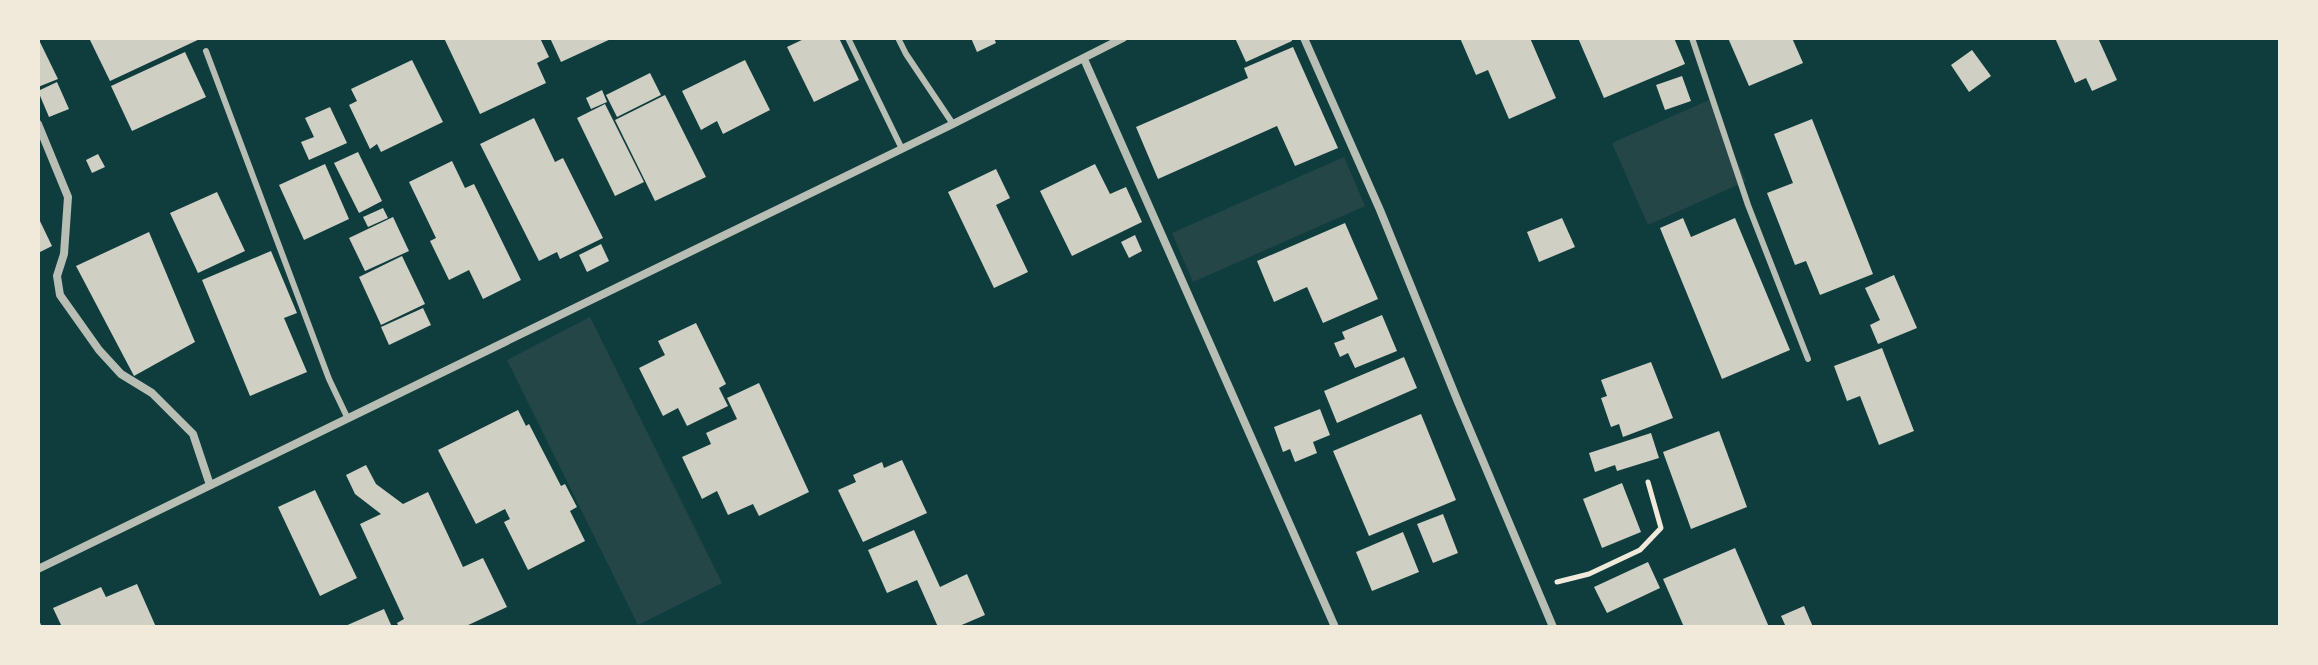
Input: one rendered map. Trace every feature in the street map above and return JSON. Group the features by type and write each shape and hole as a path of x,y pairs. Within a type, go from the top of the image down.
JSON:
{"street":[{"path":"38,569 902,149 1123,38"},
{"path":"1304,38 1380,210 1553,627"},
{"path":"1084,59 1335,627"},
{"path":"38,124 68,197 64,254 57,276 60,295 99,350 121,374 152,393 193,434 210,485"}],"lane":[{"path":"848,38 902,149"},
{"path":"898,38 953,124"},
{"path":"1692,38 1748,205 1808,359"},
{"path":"206,51 329,379 348,419"}],"path":[{"path":"1530,571 1556,582 1589,574 1640,550 1661,528 1648,482"}],"shaded area":[{"path":"1709,100 1746,181 1648,225 1612,143"},
{"path":"1344,157 1365,206 1193,282 1172,233"},
{"path":"590,317 722,583 638,625 507,360"}],"building":[{"path":"38,38 58,79 38,87"},
{"path":"89,38 202,38 110,81"},
{"path":"444,38 540,38 549,57 537,63 546,83 480,114"},
{"path":"550,38 613,38 561,62"},
{"path":"806,38 839,38 859,80 814,102 787,47"},
{"path":"971,38 994,38 996,43 977,52"},
{"path":"1235,38 1291,38 1292,41 1246,62"},
{"path":"1460,38 1530,38 1556,98 1509,119 1488,70 1476,75"},
{"path":"1578,38 1674,38 1685,64 1604,98"},
{"path":"1728,38 1792,38 1803,63 1749,86"},
{"path":"2055,38 2098,38 2117,80 2092,91 2086,78 2075,83"},
{"path":"1293,47 1338,148 1295,166 1277,126 1158,179 1136,127 1248,78 1244,68"},
{"path":"1972,50 1991,76 1969,92 1951,65"},
{"path":"185,52 206,97 132,131 111,86"},
{"path":"412,60 443,122 381,152 377,144 370,149 349,105 357,101 351,89"},
{"path":"745,60 770,110 723,134 717,121 701,130 682,91"},
{"path":"650,73 661,95 617,117 606,95"},
{"path":"1682,76 1691,101 1665,110 1656,85"},
{"path":"57,82 69,109 49,117 38,91"},
{"path":"602,90 607,102 591,109 586,98"},
{"path":"665,95 706,177 655,201 615,120"},
{"path":"605,104 644,182 615,196 577,118"},
{"path":"330,107 347,143 309,160 301,142 314,137 305,118"},
{"path":"534,118 555,162 563,158 603,238 560,259 557,252 539,261 480,144"},
{"path":"1812,119 1873,274 1820,295 1806,261 1795,265 1767,193 1793,183 1774,134"},
{"path":"358,152 382,201 359,213 334,163"},
{"path":"98,154 105,167 92,173 86,160"},
{"path":"452,161 465,188 474,184 521,280 483,299 469,270 449,280 430,241 436,238 409,182"},
{"path":"325,164 349,219 304,240 279,185"},
{"path":"1095,164 1110,194 1126,187 1142,222 1072,256 1040,191"},
{"path":"996,169 1010,198 996,205 1028,272 994,288 948,192"},
{"path":"217,192 245,251 198,273 170,213"},
{"path":"383,208 388,218 368,227 363,217"},
{"path":"38,217 52,246 38,253"},
{"path":"393,217 409,251 365,271 349,238"},
{"path":"1562,218 1575,247 1539,262 1527,232"},
{"path":"1683,218 1691,237 1735,218 1790,350 1722,379 1660,228"},
{"path":"1345,223 1378,299 1323,323 1307,287 1274,302 1257,261"},
{"path":"149,232 195,342 134,376 76,266"},
{"path":"1135,235 1142,251 1129,258 1121,242"},
{"path":"601,244 609,261 587,272 579,255"},
{"path":"271,251 297,313 284,318 307,372 250,396 202,280"},
{"path":"402,256 425,304 381,325 359,277"},
{"path":"1894,275 1917,328 1878,344 1870,325 1880,320 1865,288"},
{"path":"423,308 431,325 389,345 381,327"},
{"path":"1382,315 1397,351 1355,368 1348,353 1340,357 1334,343 1345,339 1342,332"},
{"path":"696,323 726,384 719,388 728,406 687,426 678,408 663,416 639,368 665,355 658,341"},
{"path":"1882,348 1914,431 1879,445 1860,396 1847,401 1834,366"},
{"path":"1404,357 1417,388 1337,423 1324,391"},
{"path":"1651,362 1673,418 1623,437 1619,424 1611,427 1601,398 1607,396 1601,380"},
{"path":"759,383 809,492 759,516 753,504 728,515 717,491 702,499 682,457 711,444 706,433 737,419 727,398"},
{"path":"1320,409 1330,435 1313,442 1317,453 1295,462 1290,449 1283,452 1274,427"},
{"path":"518,410 526,426 529,424 561,486 565,484 577,507 570,511 585,541 528,570 504,522 510,519 505,509 476,524 438,450"},
{"path":"1421,414 1456,500 1369,536 1333,451"},
{"path":"1719,431 1747,507 1691,529 1663,452"},
{"path":"1651,433 1659,458 1617,471 1615,465 1595,472 1589,453"},
{"path":"902,460 927,513 863,542 838,490 856,482 853,475 882,462 884,468"},
{"path":"366,465 376,484 403,504 428,492 463,567 483,558 507,607 464,627 399,627 397,623 404,619 360,524 381,514 355,494 346,475"},
{"path":"1622,483 1641,532 1602,548 1583,499"},
{"path":"315,490 357,578 320,596 278,507"},
{"path":"1443,514 1458,553 1433,563 1417,524"},
{"path":"914,530 940,587 967,574 985,615 957,627 938,627 917,580 887,593 868,550"},
{"path":"1403,532 1419,572 1372,591 1356,552"},
{"path":"1735,548 1769,627 1684,627 1663,579"},
{"path":"1648,562 1660,588 1607,613 1594,587"},
{"path":"137,584 156,627 62,627 53,608 101,587 106,597"},
{"path":"1804,606 1813,627 1786,627 1781,616"},
{"path":"384,609 392,627 343,627"}]}
